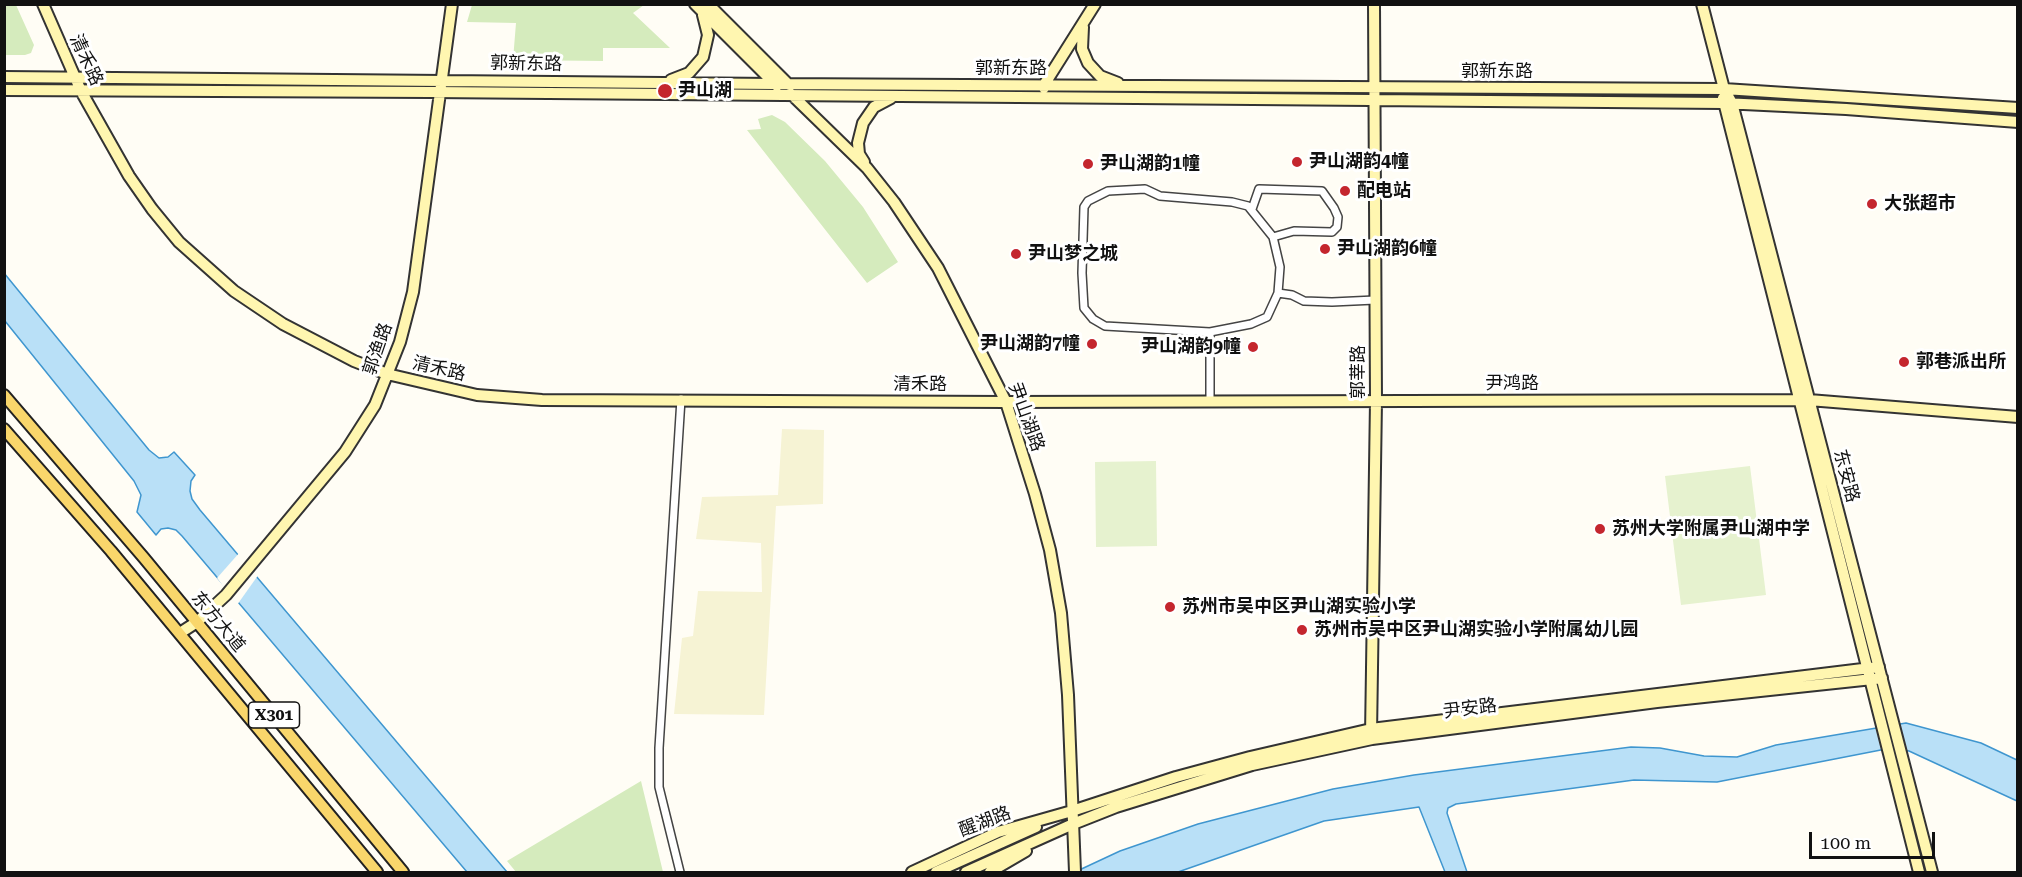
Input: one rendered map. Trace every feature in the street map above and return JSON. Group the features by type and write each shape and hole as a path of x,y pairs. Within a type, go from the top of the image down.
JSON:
{"main road":[{"name":"清禾路","path":"42,4 81,91 129,176 179,242 234,291 283,324 354,361 387,374 477,395 542,400 1006,402"},
{"name":"郭渔路","path":"180,633 197,622 226,595 345,452 375,405 400,342 413,292 452,4"},
{"path":"1044,98 1044,85 1095,4"},
{"name":"郭莘路","path":"1371,734 1376,401 1374,4"},
{"name":"东安路","path":"1702,4 1875,674 1908,774 1932,873"},
{"path":"664,83 689,73 703,57 708,35 701,6"},
{"name":"尹山湖路","path":"701,6 774,84 794,96 867,168 894,202 938,268 1006,402 1050,550 1061,613 1068,695 1075,869"},
{"name":"尹山湖路","path":"701,6 789,84 794,96"},
{"path":"1084,21 1082,42 1084,56 1088,63 1100,76 1128,86"},
{"name":"郭新东路","path":"4,77 1724,89 2018,108"},
{"name":"郭新东路","path":"4,90 1728,103 2018,122"},
{"path":"867,168 859,154 858,142 863,123 874,107 896,97"},
{"name":"东方大道","path":"4,395 197,622 403,873"},
{"name":"尹鸿路","path":"1006,402 1805,400 2018,417"},
{"name":"东方大道","path":"4,429 180,633 376,873"},
{"name":"尹安路","path":"1072,811 1176,777 1250,757 1371,734 1875,674"},
{"name":"东安路","path":"1886,712 1896,777 1919,873"},
{"name":"尹安路","path":"1073,824 1116,807 1252,765 1371,734"},
{"path":"936,873 1072,811"},
{"name":"醒湖路","path":"912,873 998,831 1072,811"},
{"path":"966,873 1073,824"},
{"path":"990,873 1073,824"}],"street":[{"path":"1146,189 1160,196 1232,202 1252,208 1273,237 1280,267 1278,293 1267,317 1251,324 1210,332 1105,326 1093,319 1084,308 1082,273 1084,207 1088,201 1108,191 1146,189"},
{"path":"1252,208 1259,189 1322,191 1338,217 1337,226 1332,232 1294,231 1273,237"},
{"path":"1278,293 1292,295 1304,301 1375,300"},
{"path":"1210,332 1210,401"},
{"path":"680,873 659,787 659,748 681,399"}],"shaded area":[{"path":"782,429 824,430 823,504 776,506 764,715 674,714 682,638 693,636 698,591 762,592 761,543 696,539 702,497 778,495"}],"green space":[{"path":"5,4 16,5 34,45 31,53 5,55"},
{"path":"472,5 644,5 633,13 670,48 603,48 603,61 513,60 516,23 467,22"},
{"path":"772,115 785,122 825,161 863,207 898,262 867,283 747,130 761,129 758,119"},
{"path":"1156,461 1157,546 1096,547 1095,462"},
{"path":"1750,466 1766,595 1681,605 1665,476"},
{"path":"641,781 663,872 516,872 507,861"}],"water":[{"path":"4,273 149,450 159,458 168,457 174,452 195,475 191,481 190,491 192,499 200,510 507,872 467,872 182,536 176,530 168,528 161,529 156,535 137,512 141,495 134,481 5,321"},
{"path":"1906,723 1981,743 2017,760 2017,801 1909,751 1891,748 1717,782 1634,780 1456,804 1448,808 1447,813 1467,872 1445,872 1419,807 1324,821 1178,872 1075,872 1120,851 1198,824 1333,789 1414,775 1631,747 1660,748 1704,756 1737,757 1776,745"}],"pier":[{"path":"240,552 259,574 237,605 217,578"}],"place":[{"name":"尹山湖","path":"665,91"},
{"name":"尹山湖韵4幢","path":"1297,162"},
{"name":"尹山湖韵1幢","path":"1088,164"},
{"name":"配电站","path":"1345,191"},
{"name":"大张超市","path":"1872,204"},
{"name":"尹山湖韵6幢","path":"1325,249"},
{"name":"尹山梦之城","path":"1016,254"},
{"name":"尹山湖韵7幢","path":"1092,344"},
{"name":"尹山湖韵9幢","path":"1253,347"},
{"name":"郭巷派出所","path":"1904,362"},
{"name":"苏州大学附属尹山湖中学","path":"1600,529"},
{"name":"苏州市吴中区尹山湖实验小学","path":"1170,607"},
{"name":"苏州市吴中区尹山湖实验小学附属幼儿园","path":"1302,630"}]}
